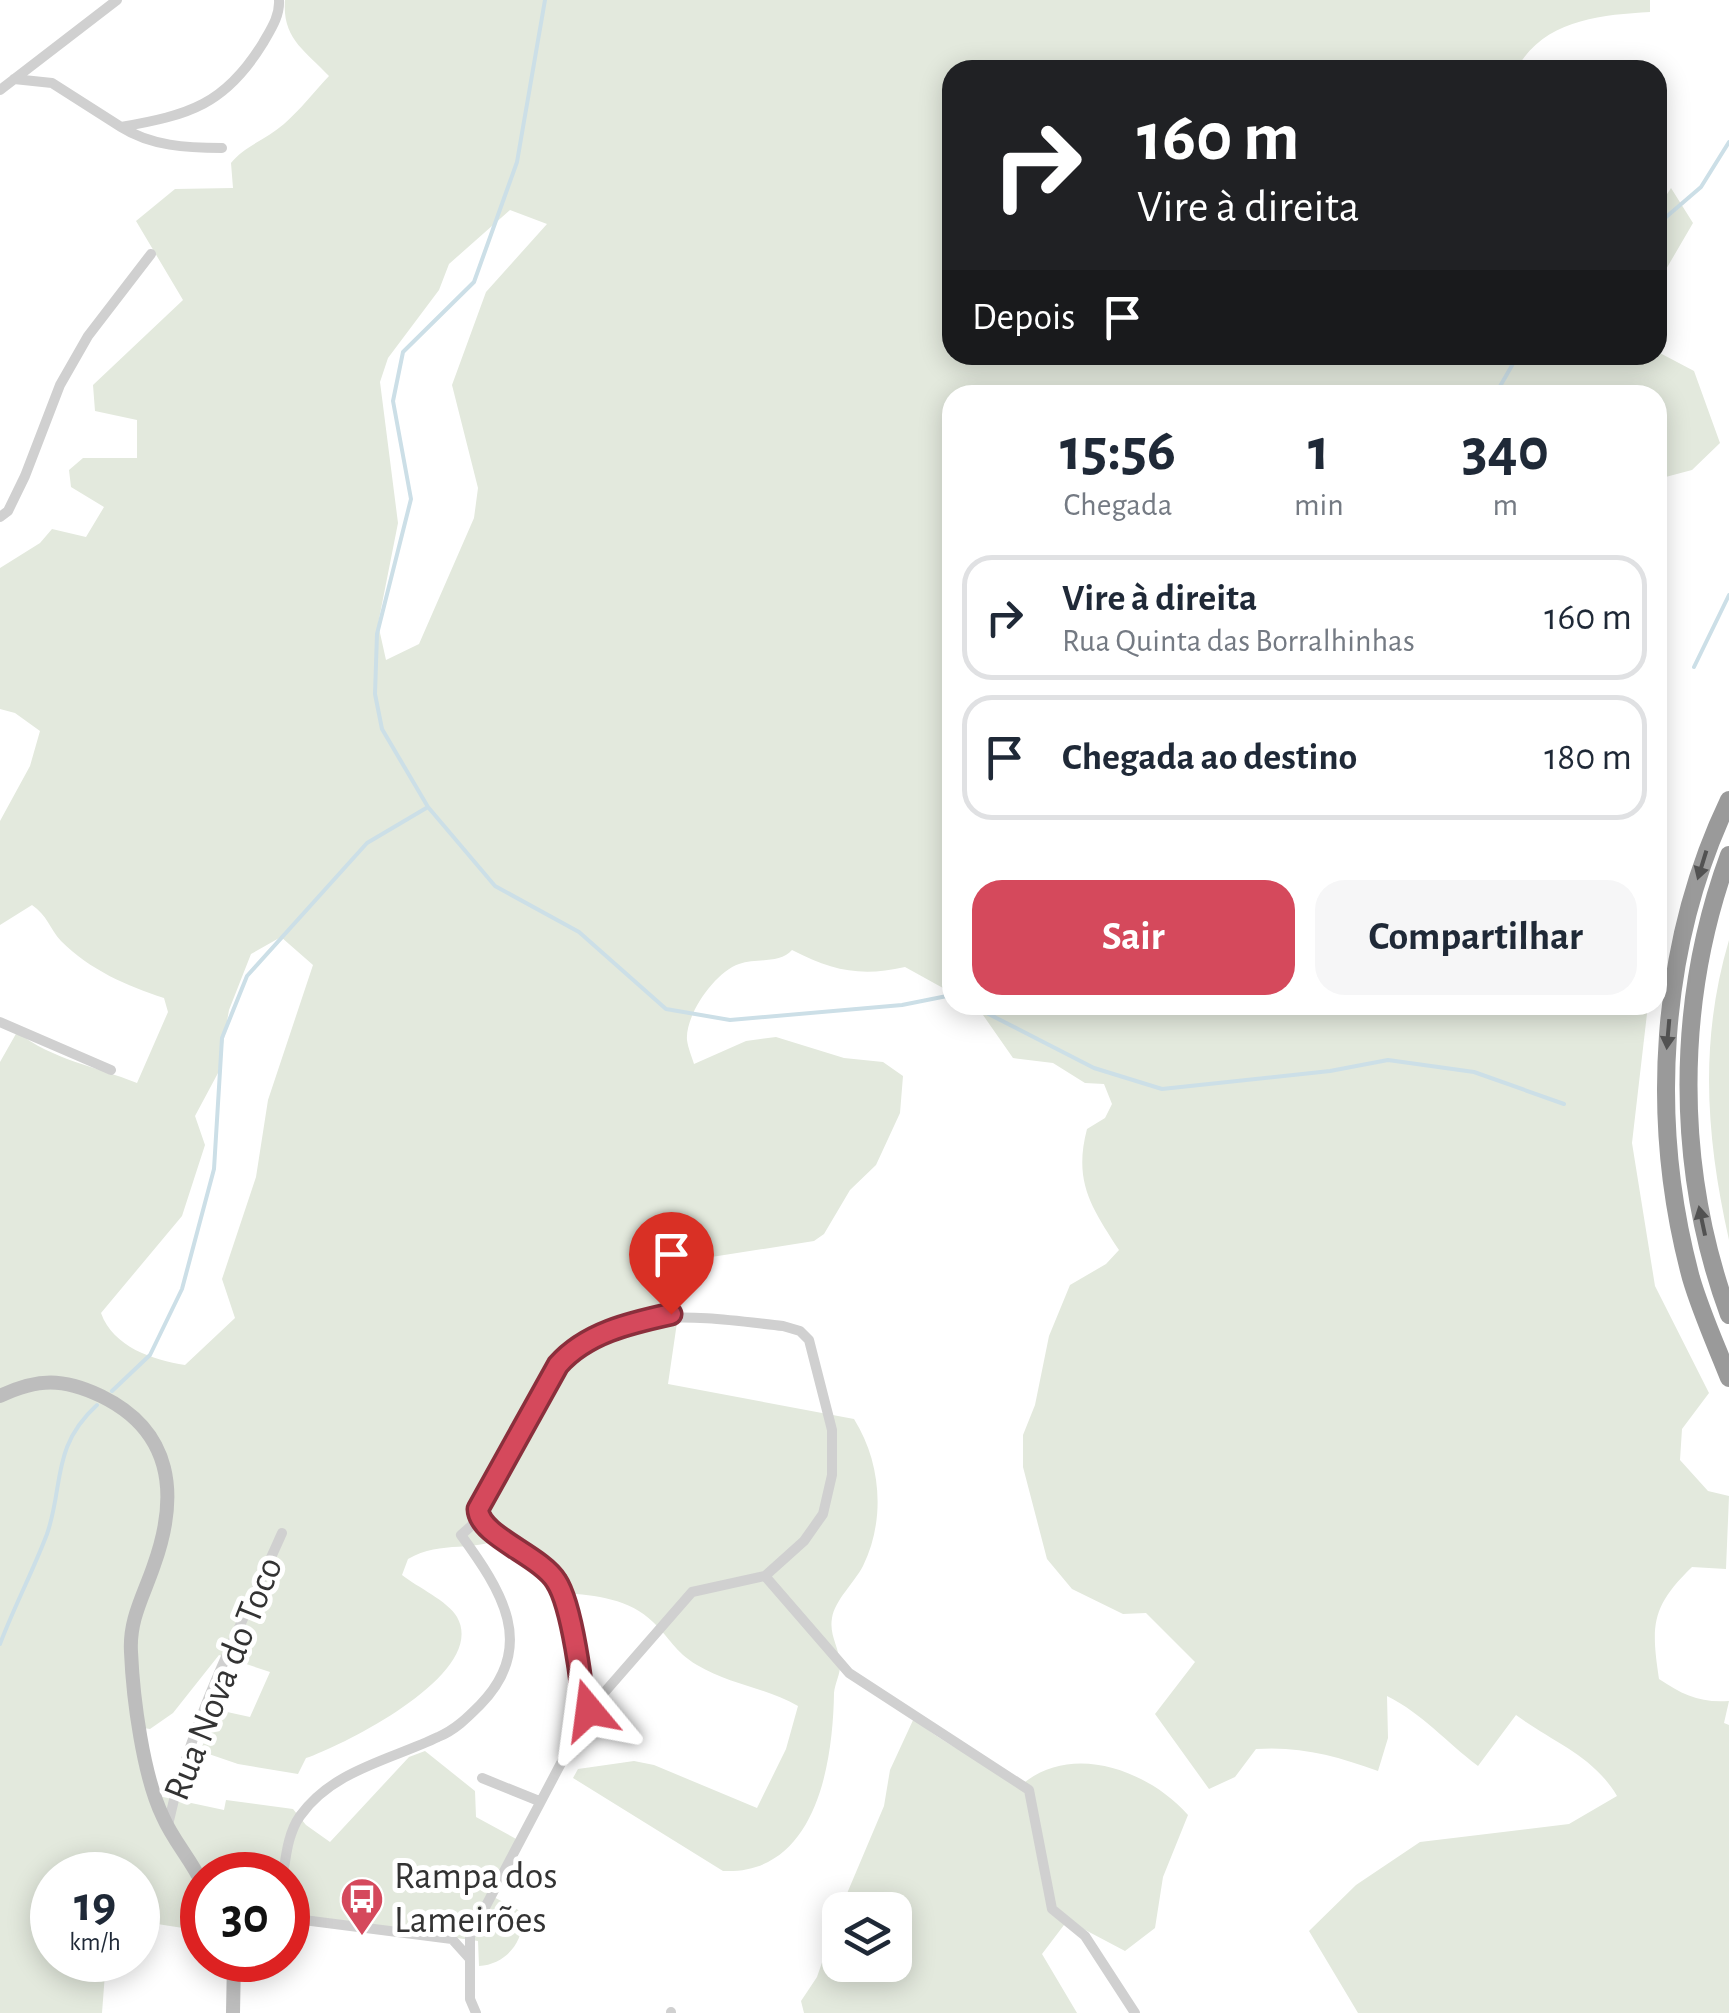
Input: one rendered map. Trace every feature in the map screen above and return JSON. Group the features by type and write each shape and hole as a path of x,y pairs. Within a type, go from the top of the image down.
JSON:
{"highway":[{"path":"1729,800 1706,850 1690,904 1671,996 1668,1134 1676,1211 1692,1281 1729,1378"},
{"path":"1729,855 1710,909 1690,1033 1689,1132 1699,1208 1729,1315"}],"street":[{"path":"0,90 117,0"},
{"path":"120,127 213,102 250,64 272,30 279,0"},
{"path":"14,79 52,82 137,137 163,144 222,148"},
{"path":"0,517 8,511 25,476 60,385 78,352 151,254"},
{"path":"0,1022 110,1070"},
{"path":"476,2013 470,1999 470,1936 584,1719 621,1670 692,1592 765,1576 804,1541 823,1514 832,1475 832,1430 808,1340 800,1331 671,1314 638,1321 575,1345 558,1365 478,1509 479,1519 529,1555 557,1582 574,1645 584,1719"},
{"path":"0,1396 50,1379 80,1386 110,1401 144,1427 162,1449 168,1478 164,1516 156,1562 133,1616 130,1651 154,1789 184,1852"},
{"path":"287,1852 299,1817 314,1803 355,1770 439,1737 463,1722 490,1695 506,1670 511,1643 500,1594 461,1535 479,1519"},
{"name":"Rua Nova do Toco","path":"168,1825 178,1777 211,1691 282,1533"},
{"path":"765,1576 849,1673 1028,1790 1052,1909 1076,1927 1109,1968 1135,2013"},
{"path":"482,1778 540,1801"},
{"path":"310,1921 452,1939 470,1960"},
{"path":"233,2013 234,1982"}],"shaded area":[{"path":"285,0 1650,0 1650,12 1592,18 1557,30 1522,60 942,60 942,365 1667,365 1667,357 1694,371 1720,443 1692,470 1667,477 1667,385 942,385 942,987 905,967 875,972 847,970 792,950 781,957 739,964 720,976 696,1007 688,1030 694,1064 746,1041 776,1037 844,1058 883,1062 903,1076 900,1113 876,1165 850,1190 824,1234 814,1241 686,1261 668,1384 854,1419 870,1454 877,1491 875,1529 863,1566 832,1618 840,1667 829,1751 813,1810 799,1835 779,1855 754,1867 723,1871 573,1778 578,1769 634,1761 654,1765 757,1808 786,1749 798,1706 697,1665 634,1608 600,1597 565,1593 549,1567 509,1535 484,1544 433,1549 408,1559 402,1575 440,1600 457,1617 461,1639 452,1661 433,1683 379,1722 306,1758 298,1774 238,1764 200,1751 218,1710 250,1717 270,1672 219,1655 173,1713 150,1729 137,1727 149,1794 224,1810 226,1800 293,1809 306,1825 330,1842 409,1757 425,1751 475,1791 476,1817 518,1840 490,1895 522,1912 521,1932 512,1949 498,1961 479,1966 478,1941 310,1917 310,1852 180,1852 180,1928 160,1924 160,1852 30,1852 30,1982 104,1982 102,2013 0,2013 0,1062 17,1032 60,1056 137,1083 168,1012 164,998 110,976 72,951 32,905 0,925 0,821 30,766 40,731 15,713 0,709 0,568 40,543 52,529 86,537 104,507 71,487 69,470 83,458 137,458 137,420 95,411 93,385 183,300 136,221 175,189 233,188 231,163 284,124 329,76 291,34","holes":["510,210 547,224 486,292 452,385 478,488 474,518 419,644 386,660 378,624 398,523 380,382 388,358 439,290 449,264","281,937 313,965 268,1100 256,1177 222,1279 235,1318 185,1365 136,1350 115,1335 101,1313 182,1216 205,1145 195,1116 218,1073 229,1010 251,954"]},
{"path":"1671,188 1693,223 1667,268 1667,194"},
{"path":"1729,940 1729,1240 1715,1164 1709,1090 1713,1015"},
{"path":"983,1015 1647,1015 1632,1143 1655,1286 1709,1393 1682,1429 1680,1460 1708,1491 1729,1496 1726,1569 1692,1567 1678,1581 1661,1606 1655,1644 1659,1679 1692,1697 1729,1701 1724,1723 1729,1725 1729,2013 1358,2013 1309,1931 1356,1885 1420,1842 1569,1824 1617,1796 1584,1759 1516,1715 1478,1766 1387,1696 1388,1738 1378,1771 1318,1753 1256,1749 1235,1777 1209,1789 1155,1714 1195,1662 1146,1613 1123,1614 1072,1589 1047,1559 1023,1467 1023,1435 1035,1405 1049,1336 1070,1285 1106,1264 1119,1250 1093,1207 1082,1164 1087,1129 1105,1118 1112,1104 1104,1084 1085,1083 1053,1063 1013,1058"},
{"path":"914,1718 953,1746 1025,1782 1045,1770 1066,1765 1111,1767 1153,1786 1188,1815 1163,1877 1155,1928 1125,1951 1072,1923 1064,1925 1042,1954 1077,2013 804,2013 801,2001 822,1962 822,1982 912,1982 912,1892 848,1892 884,1806 890,1770"}],"waterway":[{"path":"112,1391 150,1355 182,1289 214,1169 222,1038 247,976 367,843 428,807 382,729 375,694 377,634 411,499 393,401 403,352 474,282 517,162 545,0"},
{"path":"1667,216 1701,187 1729,142"},
{"path":"1501,385 1512,365"},
{"path":"1694,667 1729,595"},
{"path":"428,807 495,886 579,932 666,1009 730,1020 902,1005 942,997"},
{"path":"991,1015 1094,1068 1162,1089 1330,1071 1388,1060 1474,1072 1564,1104"},
{"path":"0,1644 47,1534 65,1451 82,1421 97,1405"}],"place":[{"name":"Rampa dos Lameirões","path":"362,1937"}],"route":[{"path":"589,1710 584,1719 574,1645 557,1582 529,1555 485,1527 478,1509 558,1365 575,1345 638,1321 671,1314"}]}
